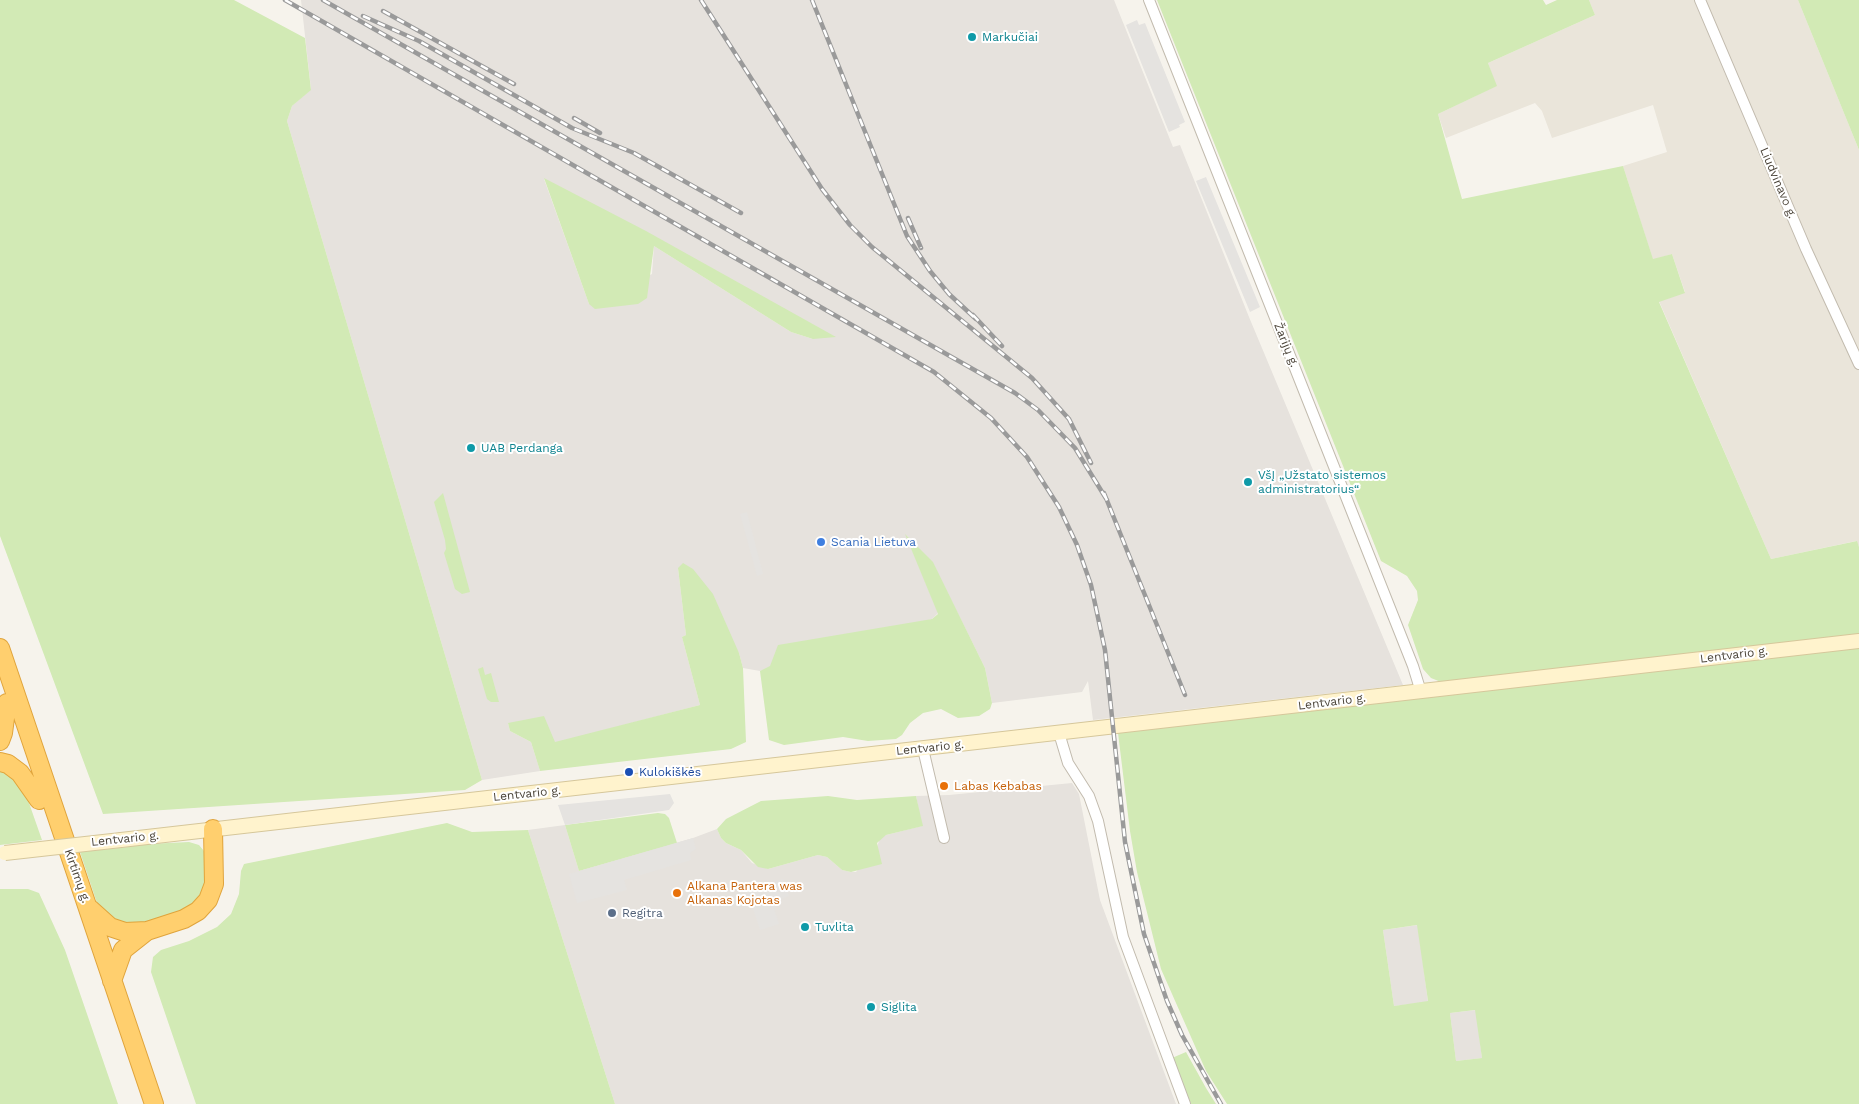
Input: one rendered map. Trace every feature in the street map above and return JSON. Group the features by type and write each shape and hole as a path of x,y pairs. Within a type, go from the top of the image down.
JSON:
{"highway":[{"name":"Kirtimų g.","path":"0,648 154,1104"},
{"name":"Kirtimų g.","path":"0,685 142,1104"},
{"path":"0,740 3,733 6,703"},
{"path":"0,762 8,764 20,773 40,800"},
{"path":"112,981 123,950 147,931 192,915 208,900 215,875 213,830"},
{"path":"88,907 103,923 116,930 147,931"}],"main road":[{"name":"Lentvario g.","path":"3,853 1059,734 1859,641"}],"street":[{"name":"Žarijų g.","path":"1149,0 1413,666 1420,692"},
{"name":"Liudvinavo g.","path":"1700,0 1806,249 1859,364"},
{"path":"1059,734 1068,763 1088,796 1098,820 1123,938 1185,1104"},
{"path":"923,749 944,838"}],"shaded area":[{"path":"301,0 1114,0 1173,147 1180,145 1249,317 1403,685 1093,720 1088,681 1082,692 992,703 985,668 933,563 906,535 938,613 932,619 760,671 743,668 739,653 678,568 686,635 682,637 700,705 555,743 508,723 510,731 531,742 540,771 482,780 287,121 292,106 311,89","holes":["544,179 813,339 791,332 654,246 652,274 589,304"]},
{"path":"1589,0 1798,0 1859,150 1859,547 1856,541 1771,559 1659,301 1685,292 1672,254 1653,260 1623,166 1667,152 1653,105 1552,138 1542,111 1535,103 1446,138 1438,114 1496,86 1488,63 1595,15"},
{"path":"1137,20 1139,25 1145,23 1185,122 1179,125 1180,127 1169,132 1126,25"},
{"path":"1206,177 1260,307 1250,312 1196,181"},
{"path":"747,512 763,574 757,576 740,514"},
{"path":"1072,783 1079,794 1100,900 1176,1104 615,1104 528,830 565,825 579,871 693,838 717,829 721,838 726,843 741,850 752,863 768,869 818,855 827,857 842,870 856,872 877,847 880,838 922,826 916,796 949,795"},
{"path":"670,794 674,803 669,810 565,825 558,805"},
{"path":"693,838 696,849 690,853 691,860 624,880 627,890 577,903 569,874"},
{"path":"783,879 789,896 772,902 779,924 760,930 747,891"},
{"path":"1418,925 1428,1002 1394,1006 1383,930"},
{"path":"1476,1010 1482,1058 1456,1061 1450,1013"}],"green space":[{"path":"0,0 234,0 305,38 311,90 292,106 287,121 482,780 465,790 103,814 0,536"},
{"path":"1157,0 1543,0 1546,5 1557,0 1589,0 1595,15 1488,63 1497,86 1438,114 1462,199 1623,166 1653,259 1672,254 1685,293 1659,302 1771,559 1857,541 1859,547 1859,635 1441,682 1431,678 1423,669 1408,625 1418,600 1417,591 1407,576 1381,561"},
{"path":"1798,0 1859,0 1859,150"},
{"path":"544,178 646,231 836,337 813,339 791,332 654,246 647,298 638,304 595,309 589,304"},
{"path":"443,493 470,592 462,594 455,589 444,553 446,549 445,540 434,502"},
{"path":"905,534 933,562 985,668 992,703 990,709 979,716 958,718 941,709 923,713 910,723 902,735 896,739 868,741 843,737 784,745 769,740 760,671 770,666 778,645 932,619 938,614"},
{"path":"683,563 693,569 713,594 739,653 743,668 746,742 731,749 540,771 531,742 510,731 508,723 544,716 555,742 700,705 682,637 686,635 678,568"},
{"path":"1859,647 1859,1104 1227,1104 1206,1071 1161,969 1137,872 1118,733","holes":["1417,925 1428,1001 1394,1006 1383,930","1475,1010 1482,1058 1456,1061 1450,1013"]},
{"path":"483,667 485,675 491,673 499,702 491,702 487,699 478,669"},
{"path":"0,765 22,783 42,840 0,845"},
{"path":"828,796 857,800 916,796 923,826 886,835 877,843 882,864 851,872 842,870 827,857 818,855 768,869 758,867 741,850 726,843 721,838 717,829 726,819 761,801"},
{"path":"658,813 665,814 669,818 677,843 579,871 565,825"},
{"path":"447,823 472,832 528,830 615,1104 196,1104 151,972 153,957 161,950 189,941 217,927 231,914 239,894 241,871 244,864"},
{"path":"189,842 199,845 204,851 206,885 198,901 187,910 129,928 100,912 80,852 128,847 128,845"},
{"path":"0,889 28,889 39,893 65,950 118,1104 0,1104"},
{"path":"1186,1052 1216,1104 1191,1104 1172,1058"}],"railway":[{"path":"285,0 934,372 991,418 1027,457 1059,507 1077,545 1091,585 1105,650 1125,842 1144,934 1167,1001 1182,1035 1221,1104"},
{"path":"323,0 1015,393 1038,410 1075,448 1107,500"},
{"path":"701,0 822,189 850,225 872,247 1032,378 1069,419 1091,463"},
{"path":"812,0 907,236 930,271 949,294 976,319"},
{"path":"383,11 514,84"},
{"path":"363,16 419,41 572,128 634,153 741,213"},
{"path":"574,118 600,133"},
{"path":"908,218 921,248"},
{"path":"973,315 1002,346"},
{"path":"1104,493 1185,695"}],"place":[{"name":"Markučiai","path":"972,37"},
{"name":"UAB Perdanga","path":"471,448"},
{"name":"VšĮ „Užstato sistemos administratorius“","path":"1248,482"},
{"name":"Scania Lietuva","path":"821,542"},
{"name":"Kulokiškės","path":"629,772"},
{"name":"Labas Kebabas","path":"944,786"},
{"name":"Alkana Pantera was Alkanas Kojotas","path":"677,893"},
{"name":"Regitra","path":"612,913"},
{"name":"Tuvlita","path":"805,927"},
{"name":"Siglita","path":"871,1007"}]}
